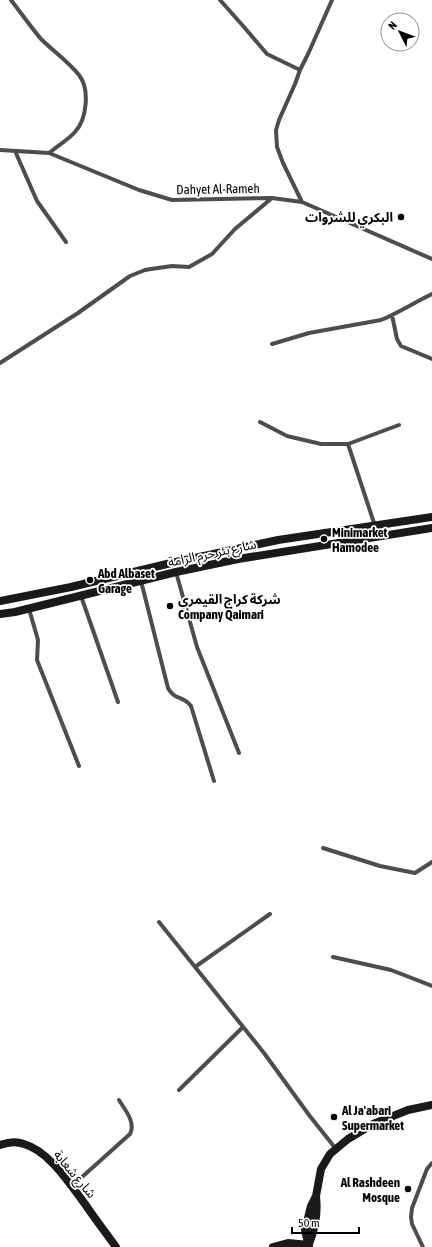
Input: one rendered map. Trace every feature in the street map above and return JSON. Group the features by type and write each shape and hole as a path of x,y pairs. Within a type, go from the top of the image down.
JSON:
{"main road":[{"name":"شارع بئر حرم الرامة","path":"0,601 71,587 171,562 278,540 432,518"},
{"name":"شارع بئر حرم الرامة","path":"0,614 15,612 176,572 238,559 432,528"},
{"path":"273,1247 288,1243 306,1246 314,1231 317,1207 316,1196 321,1169 330,1154 348,1139 373,1124 408,1110 432,1105"},
{"name":"شارع شعابة","path":"0,1145 11,1142 24,1144 37,1150 49,1159 116,1247"}],"street":[{"path":"11,0 42,39 79,75 86,95 85,110 76,132 49,153"},
{"path":"220,0 267,54 300,70"},
{"path":"302,202 283,163 277,147 276,135 279,120 332,0"},
{"name":"Dahyet Al-Rameh","path":"0,150 49,153 139,190 172,200 272,198 302,202 432,259"},
{"path":"15,151 36,201 66,242"},
{"path":"0,363 78,313 130,276 151,269 172,266 189,267 212,254 235,229 272,198"},
{"path":"272,344 309,333 381,320 432,294"},
{"path":"392,315 397,339 401,346 432,359"},
{"path":"260,422 287,436 321,444 348,444 399,425"},
{"path":"348,444 375,526"},
{"path":"176,572 197,648 240,752"},
{"path":"141,581 168,688 172,695 186,701 191,706 214,781"},
{"path":"81,596 118,702"},
{"path":"29,608 38,640 37,660 79,766"},
{"path":"323,848 380,866 415,873 432,862"},
{"path":"195,967 270,914"},
{"path":"159,922 264,1053 336,1149"},
{"path":"333,956 391,970 432,986"},
{"path":"179,1090 243,1027"},
{"path":"71,1186 130,1134 132,1130 132,1123 119,1100"},
{"path":"423,1247 412,1224 411,1217 412,1208 427,1169 432,1163"}],"place":[{"name":"البكري للشروات","path":"401,217"},
{"name":"Minimarket Hamodee","path":"324,539"},
{"name":"Abd Albaset Garage","path":"90,580"},
{"name":"شركة كراج القيمري Company Qaimari","path":"170,606"},
{"name":"Al Ja'abari Supermarket","path":"334,1117"},
{"name":"Al Rashdeen Mosque","path":"408,1189"}]}
